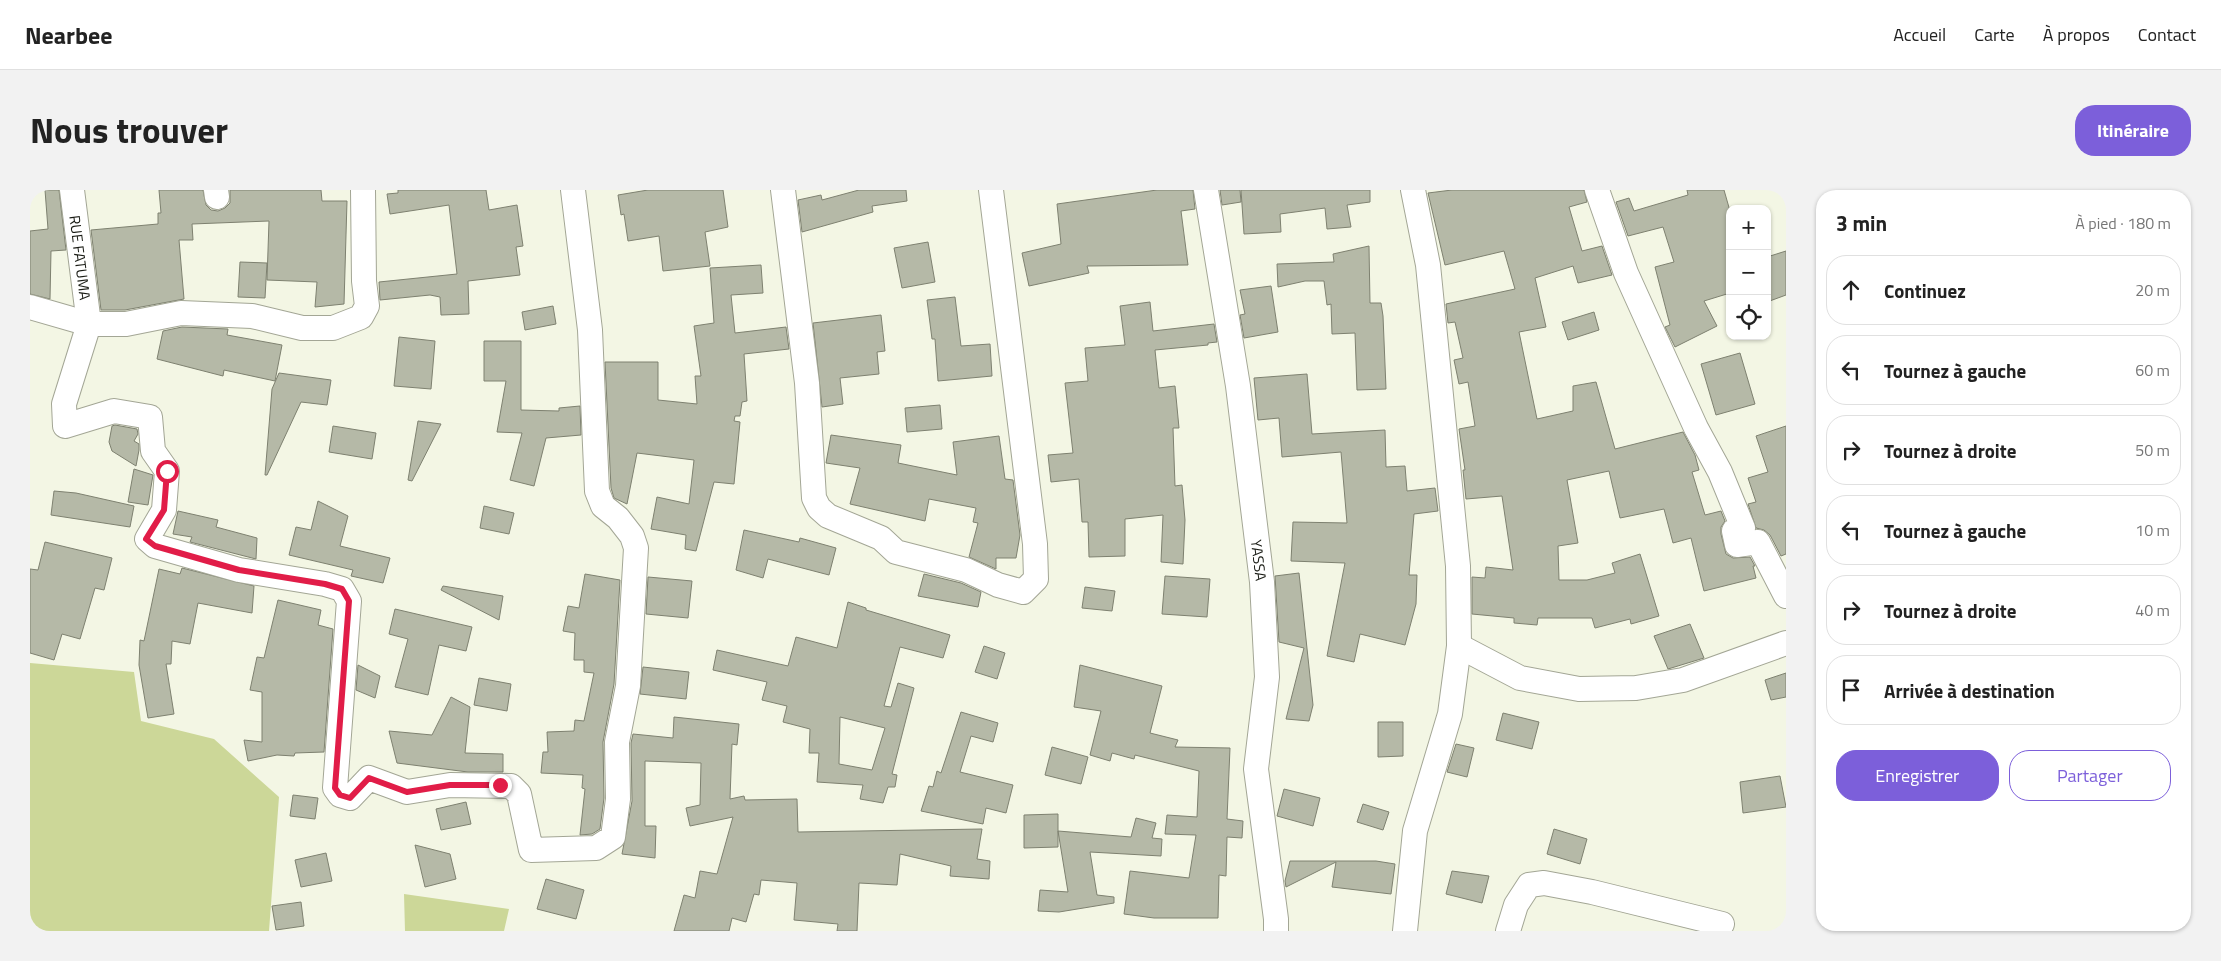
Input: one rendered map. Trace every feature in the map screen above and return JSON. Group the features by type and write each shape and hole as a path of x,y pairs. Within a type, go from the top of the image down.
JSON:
{"street":[{"name":"RUE FATUMA","path":"72,190 89,324"},
{"path":"30,307 89,324 134,323 181,313 252,316 302,328 333,328 361,317 367,306 364,281 363,190"},
{"path":"89,324 64,404 66,426 114,411 150,416 153,451 167,471 164,510 146,539 155,546 239,570 325,584 342,589 349,601 335,788 340,795 350,798 369,778 407,792 450,785 511,786 520,794 531,850 596,848 613,837 618,799 617,742 628,686 636,548 632,536 618,518 603,506 597,491 590,330 573,190"},
{"path":"783,190 807,383 814,498 819,508 828,516 881,538 896,552 966,570 998,585 1023,592 1036,579 1035,544 991,190"},
{"name":"YASSA","path":"1206,190 1238,386 1262,582 1267,677 1256,769 1276,931"},
{"path":"1405,931 1415,831 1450,714 1459,646 1458,566 1428,265 1413,190"},
{"path":"1597,190 1626,273 1696,428 1720,472 1743,528 1734,531 1737,545 1758,542 1786,596"},
{"path":"1459,646 1520,678 1579,690 1636,688 1683,680 1786,643"},
{"path":"1508,931 1516,905 1529,886 1544,883 1592,892 1722,924"}],"green space":[{"path":"30,663 134,672 141,721 214,739 279,797 269,931 30,931"},
{"path":"404,894 509,909 504,931 405,931"}],"building":[{"path":"45,190 59,190 66,250 51,251 50,299 30,294 30,231 48,229"},
{"path":"159,190 203,190 206,205 211,210 218,211 230,203 230,190 321,190 322,201 347,201 344,304 315,307 317,282 267,280 269,221 192,224 193,240 179,240 184,299 125,310 101,310 91,230 158,224 158,213 161,213"},
{"path":"398,190 486,190 489,210 517,205 523,246 516,247 520,275 468,281 469,314 441,315 440,297 430,295 380,300 379,282 457,274 449,205 390,214 387,194 398,193"},
{"path":"648,190 723,190 728,227 705,232 710,266 663,271 659,236 628,241 624,214 621,215 618,195"},
{"path":"859,190 906,190 907,201 872,206 873,212 802,232 798,200 821,195 822,200"},
{"path":"1157,190 1193,190 1195,209 1181,211 1188,265 1087,266 1089,273 1029,286 1022,253 1061,244 1057,204"},
{"path":"1220,190 1240,190 1241,202 1222,205"},
{"path":"1241,190 1370,190 1370,202 1347,205 1351,227 1327,229 1325,208 1280,214 1281,232 1244,234"},
{"path":"1452,190 1584,190 1587,202 1569,207 1582,251 1602,246 1612,275 1578,283 1573,266 1535,278 1546,327 1519,332 1537,419 1573,411 1573,386 1596,382 1615,449 1683,432 1695,455 1699,470 1692,472 1705,515 1721,511 1725,521 1721,527 1721,534 1726,554 1733,558 1750,557 1755,566 1753,566 1756,578 1704,591 1691,538 1673,543 1664,509 1620,518 1609,471 1567,480 1578,543 1558,546 1559,580 1587,580 1615,573 1612,563 1640,554 1659,616 1631,624 1630,619 1595,628 1592,618 1538,618 1537,625 1514,623 1514,618 1472,614 1472,577 1485,578 1486,567 1513,570 1502,496 1466,499 1463,470 1465,470 1459,429 1475,426 1468,382 1459,384 1454,360 1463,358 1455,322 1448,323 1446,304 1515,289 1504,251 1445,265 1428,193"},
{"path":"1687,190 1724,190 1728,205 1726,205 1726,294 1704,301 1717,326 1675,347 1665,327 1670,325 1655,267 1674,262 1663,227 1628,236 1616,202 1629,198 1634,211 1688,195"},
{"path":"928,242 935,282 902,288 894,248"},
{"path":"1369,246 1370,303 1381,303 1386,389 1357,390 1355,333 1332,334 1331,304 1327,305 1324,281 1305,281 1278,287 1277,264 1334,262 1333,254"},
{"path":"1786,251 1786,295 1771,301 1771,295 1771,256"},
{"path":"240,262 267,263 265,298 238,297"},
{"path":"761,265 763,293 731,295 735,333 786,327 789,349 744,354 747,401 742,402 740,416 735,416 734,421 740,422 734,484 714,482 696,551 685,549 686,535 651,529 657,497 689,504 694,460 637,453 627,504 614,498 611,488 605,362 658,362 658,400 697,404 695,376 701,376 694,326 714,323 710,268"},
{"path":"1271,286 1278,332 1244,338 1240,315 1245,314 1240,290"},
{"path":"955,297 961,346 990,344 992,376 938,381 935,339 932,339 927,300"},
{"path":"1150,302 1153,331 1214,324 1217,342 1208,343 1208,345 1155,350 1159,388 1175,386 1179,428 1173,428 1175,486 1182,485 1185,520 1183,564 1161,562 1163,515 1125,519 1125,556 1089,557 1088,522 1082,522 1079,479 1051,482 1048,455 1073,453 1065,383 1088,381 1085,348 1125,345 1120,306"},
{"path":"553,306 556,324 525,330 522,312"},
{"path":"1594,312 1599,330 1568,340 1562,322"},
{"path":"881,315 885,351 877,352 879,374 840,378 843,404 822,407 813,323"},
{"path":"182,327 228,329 227,335 282,345 275,381 224,370 223,376 157,359 163,331"},
{"path":"399,337 435,341 431,389 394,386"},
{"path":"484,341 521,341 521,410 559,411 559,408 580,406 581,435 546,438 534,486 510,480 522,433 497,432 506,381 484,381"},
{"path":"1740,353 1755,404 1716,415 1701,364"},
{"path":"279,373 331,380 327,405 301,402 267,475 265,475 272,389"},
{"path":"1307,374 1312,434 1385,430 1386,467 1405,466 1407,491 1435,488 1438,511 1414,514 1409,575 1417,575 1416,604 1405,645 1360,634 1354,662 1327,656 1345,563 1291,561 1293,522 1347,523 1341,452 1282,457 1279,418 1258,420 1254,378"},
{"path":"940,405 942,429 907,432 905,408"},
{"path":"418,421 441,424 412,481 408,480"},
{"path":"112,426 137,429 138,434 134,441 139,444 136,466 112,451 109,442"},
{"path":"333,426 376,433 372,459 329,452"},
{"path":"1786,426 1786,554 1781,556 1770,535 1764,530 1756,528 1748,504 1756,502 1748,478 1768,472 1756,436"},
{"path":"831,435 901,445 898,463 957,475 953,442 999,436 1005,479 1013,480 1020,535 1016,558 996,558 996,569 969,557 978,523 973,522 976,508 929,499 925,521 850,504 860,468 826,463"},
{"path":"134,469 153,475 148,505 128,502"},
{"path":"54,491 76,493 134,506 130,527 51,515"},
{"path":"318,501 348,516 340,546 390,558 383,583 351,576 353,570 289,555 296,527 311,530"},
{"path":"484,506 514,513 509,534 480,528"},
{"path":"178,511 218,520 216,527 257,538 256,559 190,542 192,537 173,534"},
{"path":"744,530 799,542 800,538 836,548 829,575 768,559 763,578 736,570"},
{"path":"45,542 112,558 104,590 95,588 80,639 62,634 54,660 30,653 30,569 38,570"},
{"path":"182,568 254,586 252,613 198,603 190,644 172,641 171,664 166,664 174,714 148,718 139,665 140,640 144,641 159,569 180,574"},
{"path":"1299,573 1313,705 1309,721 1286,719 1304,648 1279,642 1275,576"},
{"path":"585,574 620,580 614,684 603,742 604,798 600,829 592,834 580,835 585,789 582,788 583,775 541,773 543,752 548,752 547,732 574,731 575,720 584,721 594,673 584,672 584,660 574,660 575,633 563,631 568,606 579,608"},
{"path":"924,574 961,583 981,592 978,607 918,596"},
{"path":"1165,576 1210,579 1207,617 1162,614"},
{"path":"648,577 692,581 688,618 646,614"},
{"path":"443,586 503,596 499,620 441,590"},
{"path":"1085,587 1115,591 1112,611 1082,608"},
{"path":"278,600 321,610 318,625 333,629 324,752 295,753 294,756 277,755 248,761 244,740 262,742 262,692 250,690 257,657 264,658"},
{"path":"848,602 866,608 866,610 950,635 943,658 900,647 884,706 891,707 898,683 914,688 892,774 897,775 895,787 888,787 883,803 860,799 863,785 817,782 819,753 809,753 810,729 783,722 787,706 762,700 767,682 713,670 717,650 788,666 796,637 837,648","holes":["840,717 885,728 872,770 839,764"]},
{"path":"395,609 472,627 466,651 439,645 428,695 395,687 408,639 389,634"},
{"path":"1690,624 1704,658 1668,669 1654,636"},
{"path":"984,646 1005,653 997,679 975,672"},
{"path":"358,665 380,676 375,698 356,690"},
{"path":"1080,665 1162,686 1150,733 1178,740 1175,747 1230,748 1227,819 1243,821 1242,838 1227,837 1226,876 1219,875 1218,918 1154,918 1124,914 1130,871 1189,878 1196,835 1165,834 1167,815 1197,817 1199,771 1135,755 1134,759 1112,753 1110,761 1090,755 1101,711 1074,707"},
{"path":"643,667 689,672 686,699 640,694"},
{"path":"1786,673 1786,697 1771,700 1765,680"},
{"path":"479,678 511,684 507,711 474,705"},
{"path":"451,697 470,707 465,753 503,754 503,772 468,772 397,763 389,731 432,735"},
{"path":"961,712 998,723 993,742 971,736 960,772 1013,785 1006,813 986,808 983,824 921,811 929,786 933,787 937,771 941,773"},
{"path":"1503,713 1539,722 1532,749 1496,740"},
{"path":"674,717 739,724 737,745 732,744 730,799 744,796 745,800 797,799 798,832 982,829 977,859 990,861 989,879 950,876 951,866 900,854 897,885 859,883 857,931 837,931 838,924 794,920 797,883 761,880 759,895 754,894 746,922 732,918 729,931 674,931 684,895 695,898 700,871 717,874 733,817 690,826 686,808 700,805 701,763 645,761 645,826 656,826 655,858 622,854 632,801 631,743 633,734 673,738"},
{"path":"1378,722 1403,722 1403,756 1378,757"},
{"path":"1456,744 1474,748 1467,777 1447,772"},
{"path":"1052,747 1088,757 1081,784 1045,775"},
{"path":"1780,776 1786,807 1743,813 1740,782"},
{"path":"1284,789 1320,798 1313,826 1277,816"},
{"path":"293,795 318,798 315,819 290,816"},
{"path":"466,802 471,824 441,830 436,809"},
{"path":"1363,804 1389,812 1383,830 1357,822"},
{"path":"1058,814 1058,847 1024,848 1024,815"},
{"path":"1136,818 1156,823 1152,838 1162,839 1161,856 1090,852 1097,895 1114,897 1114,903 1059,912 1038,911 1040,890 1068,892 1058,831 1131,837"},
{"path":"1554,829 1587,839 1580,864 1547,854"},
{"path":"415,845 450,854 456,879 425,887"},
{"path":"326,853 332,881 301,887 295,860"},
{"path":"1290,861 1376,861 1395,864 1391,894 1332,887 1336,862 1286,887 1285,881"},
{"path":"1452,871 1489,876 1482,903 1446,894"},
{"path":"546,879 584,890 576,919 537,909"},
{"path":"301,902 304,926 276,930 272,906"}],"route":[{"path":"167,471 164,510 146,539 155,546 239,570 325,584 342,589 349,601 335,788 340,795 350,798 369,778 407,792 450,785 500,785"}]}
